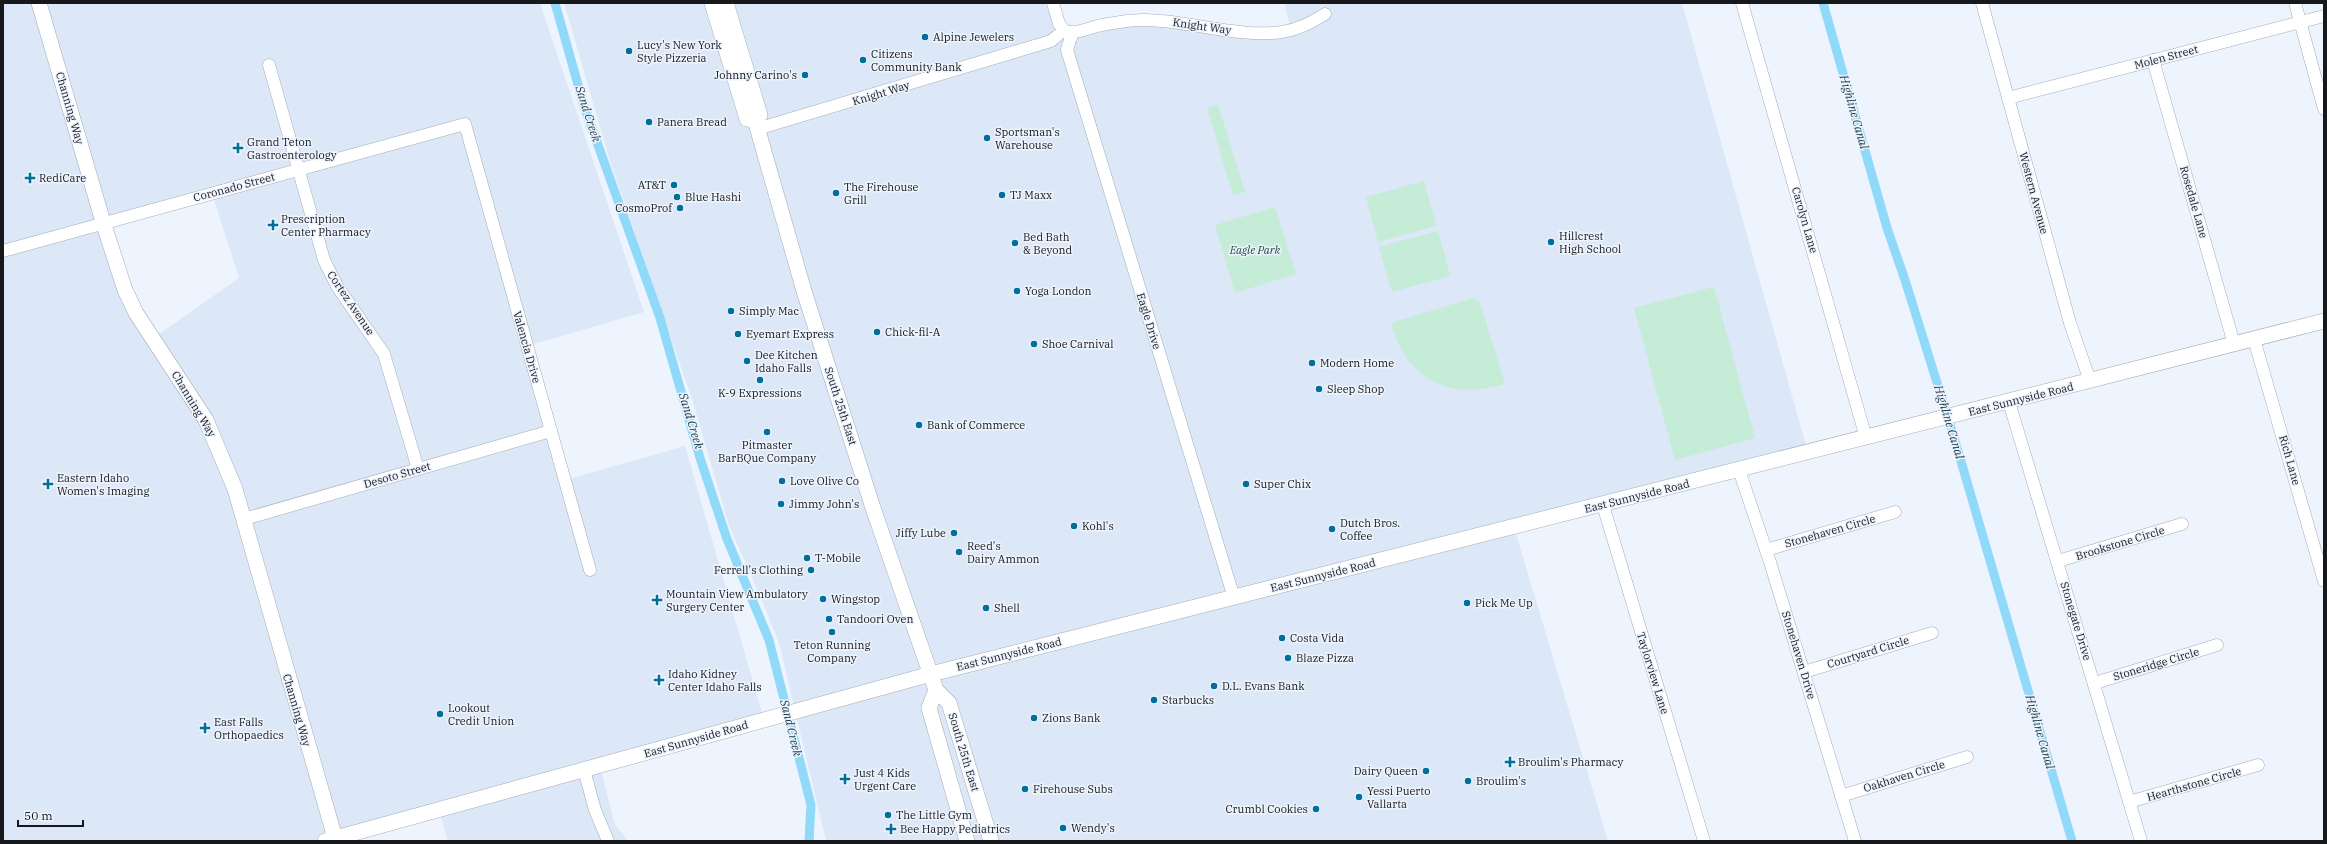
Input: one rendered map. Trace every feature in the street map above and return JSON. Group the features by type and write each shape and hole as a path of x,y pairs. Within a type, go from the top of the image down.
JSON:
{"main road":[{"name":"Channing Way","path":"39,3 103,222 128,296 144,326 206,420 230,476 244,519 332,840"},
{"name":"South 25th East","path":"712,3 747,119 756,125"},
{"name":"South 25th East","path":"726,3 760,115 756,125 804,290 871,500 936,690 949,703 991,841"},
{"name":"East Sunnyside Road","path":"332,840 931,674 1949,418 2324,321"},
{"name":"South 25th East","path":"936,690 929,708 967,841"}],"street":[{"name":"Eagle Drive","path":"1053,3 1234,598"},
{"name":"Carolyn Lane","path":"1742,3 1866,438"},
{"name":"Western Avenue","path":"1982,3 2070,323 2090,381"},
{"path":"2295,3 2324,109"},
{"name":"Knight Way","path":"756,125 1063,38 1096,27 1142,20 1175,21 1246,32 1277,32 1300,27 1325,14"},
{"name":"Molen Street","path":"2008,98 2324,16"},
{"name":"Rosedale Lane","path":"2153,60 2234,344"},
{"name":"Cortez Avenue","path":"269,65 315,232 330,275 384,354 418,469"},
{"name":"Coronado Street","path":"3,251 103,222 465,124"},
{"name":"Valencia Drive","path":"465,124 590,570"},
{"name":"Rich Lane","path":"2254,338 2324,581"},
{"name":"Stonegate Drive","path":"2009,402 2095,683 2141,841"},
{"name":"Desoto Street","path":"244,519 551,431"},
{"name":"Stonehaven Drive","path":"1739,470 1766,550 1855,841"},
{"name":"Taylorview Lane","path":"1603,505 1704,841"},
{"name":"Stonehaven Circle","path":"1766,550 1895,512"},
{"name":"Brookstone Circle","path":"2058,561 2182,524"},
{"name":"Courtyard Circle","path":"1804,672 1932,633"},
{"name":"Stoneridge Circle","path":"2095,683 2217,645"},
{"name":"Oakhaven Circle","path":"1841,796 1967,757"},
{"name":"Hearthstone Circle","path":"2129,802 2258,765"},
{"path":"584,770 595,810 608,841"}],"shaded area":[{"path":"3,3 540,3 644,312 527,346 565,480 685,446 764,720 600,766 614,823 628,841 448,841 439,810 325,841 3,841","holes":["212,193 239,278 152,339 103,222"]},
{"path":"564,3 1053,3 1064,39 1142,20 1246,32 1291,30 1284,3 1682,3 1808,453 1514,527 1608,841 826,841 779,643 729,526 693,402 610,161"}],"green space":[{"path":"1218,105 1245,192 1233,195 1207,108"},
{"path":"1424,181 1436,226 1378,242 1366,197"},
{"name":"Eagle Park","path":"1275,207 1296,274 1235,293 1215,225"},
{"path":"1438,231 1450,276 1392,292 1379,247"},
{"path":"1714,287 1755,438 1675,460 1634,308"},
{"path":"1473,298 1480,303 1505,384 1485,389 1466,390 1448,387 1433,381 1419,372 1407,359 1398,343 1391,323"}],"waterway":[{"name":"Sand Creek","path":"555,3 584,106 660,318 700,458 727,539 769,640 811,805 809,841"},
{"name":"Highline Canal","path":"1823,3 1887,228 1905,280 1953,434 2072,841"}],"place":[{"name":"Alpine Jewelers","path":"925,37"},
{"name":"Lucy's New York Style Pizzeria","path":"629,51"},
{"name":"Citizens Community Bank","path":"863,60"},
{"name":"Johnny Carino's","path":"805,75"},
{"name":"Panera Bread","path":"649,122"},
{"name":"Sportsman's Warehouse","path":"987,138"},
{"name":"Grand Teton Gastroenterology","path":"238,148"},
{"name":"RediCare","path":"30,178"},
{"name":"AT&T","path":"674,185"},
{"name":"The Firehouse Grill","path":"836,193"},
{"name":"TJ Maxx","path":"1002,195"},
{"name":"Blue Hashi","path":"677,197"},
{"name":"CosmoProf","path":"680,208"},
{"name":"Prescription Center Pharmacy","path":"273,225"},
{"name":"Hillcrest High School","path":"1551,242"},
{"name":"Bed Bath & Beyond","path":"1015,243"},
{"name":"Yoga London","path":"1017,291"},
{"name":"Simply Mac","path":"731,311"},
{"name":"Chick-fil-A","path":"877,332"},
{"name":"Eyemart Express","path":"738,334"},
{"name":"Shoe Carnival","path":"1034,344"},
{"name":"Dee Kitchen Idaho Falls","path":"747,361"},
{"name":"Modern Home","path":"1312,363"},
{"name":"K-9 Expressions","path":"760,380"},
{"name":"Sleep Shop","path":"1319,389"},
{"name":"Bank of Commerce","path":"919,425"},
{"name":"Pitmaster BarBQue Company","path":"767,432"},
{"name":"Love Olive Co","path":"782,481"},
{"name":"Eastern Idaho Women's Imaging","path":"48,484"},
{"name":"Super Chix","path":"1246,484"},
{"name":"Jimmy John's","path":"781,504"},
{"name":"Kohl's","path":"1074,526"},
{"name":"Dutch Bros. Coffee","path":"1332,529"},
{"name":"Jiffy Lube","path":"954,533"},
{"name":"Reed's Dairy Ammon","path":"959,552"},
{"name":"T-Mobile","path":"807,558"},
{"name":"Ferrell's Clothing","path":"811,570"},
{"name":"Wingstop","path":"823,599"},
{"name":"Mountain View Ambulatory Surgery Center","path":"657,600"},
{"name":"Pick Me Up","path":"1467,603"},
{"name":"Shell","path":"986,608"},
{"name":"Tandoori Oven","path":"829,619"},
{"name":"Teton Running Company","path":"832,632"},
{"name":"Costa Vida","path":"1282,638"},
{"name":"Blaze Pizza","path":"1288,658"},
{"name":"Idaho Kidney Center Idaho Falls","path":"659,680"},
{"name":"D.L. Evans Bank","path":"1214,686"},
{"name":"Starbucks","path":"1154,700"},
{"name":"Lookout Credit Union","path":"440,714"},
{"name":"Zions Bank","path":"1034,718"},
{"name":"East Falls Orthopaedics","path":"205,728"},
{"name":"Broulim's Pharmacy","path":"1510,762"},
{"name":"Dairy Queen","path":"1426,771"},
{"name":"Just 4 Kids Urgent Care","path":"845,779"},
{"name":"Broulim's","path":"1468,781"},
{"name":"Firehouse Subs","path":"1025,789"},
{"name":"Yessi Puerto Vallarta","path":"1359,797"},
{"name":"Crumbl Cookies","path":"1316,809"},
{"name":"The Little Gym","path":"888,815"},
{"name":"Wendy's","path":"1063,828"},
{"name":"Bee Happy Pediatrics","path":"891,829"}]}
